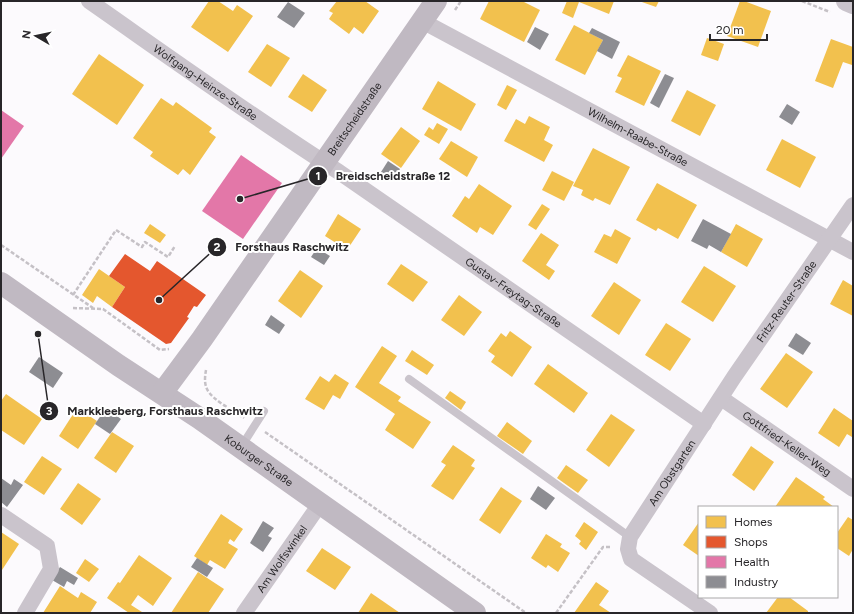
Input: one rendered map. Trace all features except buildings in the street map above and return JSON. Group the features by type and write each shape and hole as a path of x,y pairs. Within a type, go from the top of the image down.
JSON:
{"main road":[{"name":"Breitscheidstraße","path":"162,393 202,339 323,162 436,1"},
{"name":"Koburger Straße","path":"1,283 118,365 162,393 475,613"}],"street":[{"name":"Wolfgang-Heinze-Straße","path":"89,1 323,162"},
{"path":"846,1 853,4"},
{"name":"Wilhelm-Raabe-Straße","path":"422,21 853,252"},
{"name":"Gustav-Freytag-Straße","path":"323,162 704,424"},
{"name":"Fritz-Reuter-Straße","path":"721,398 853,206"},
{"name":"Am Obstgarten","path":"629,543 721,398"},
{"name":"Gottfried-Keller-Weg","path":"721,398 853,489"},
{"name":"Am Wolfswinkel","path":"244,613 320,504"},
{"path":"1,515 47,546 51,569 25,613"},
{"path":"629,543 632,559 710,613"}],"lane":[{"path":"409,379 629,543"},
{"path":"240,448 264,411"}],"path":[{"path":"73,295 116,230 142,247 145,242 168,257 175,246"},
{"path":"1,245 93,308 103,309 160,350 167,350 172,346"},
{"path":"50,279 53,275"},
{"path":"206,368 204,379 207,389 213,396 526,613"},
{"path":"556,613 603,547 629,543"}],"place":[{"name":"Breidscheidstraße 12","path":"240,199"},
{"name":"Forsthaus Raschwitz","path":"159,300"},
{"name":"Markkleeberg, Forsthaus Raschwitz","path":"38,334"}]}
